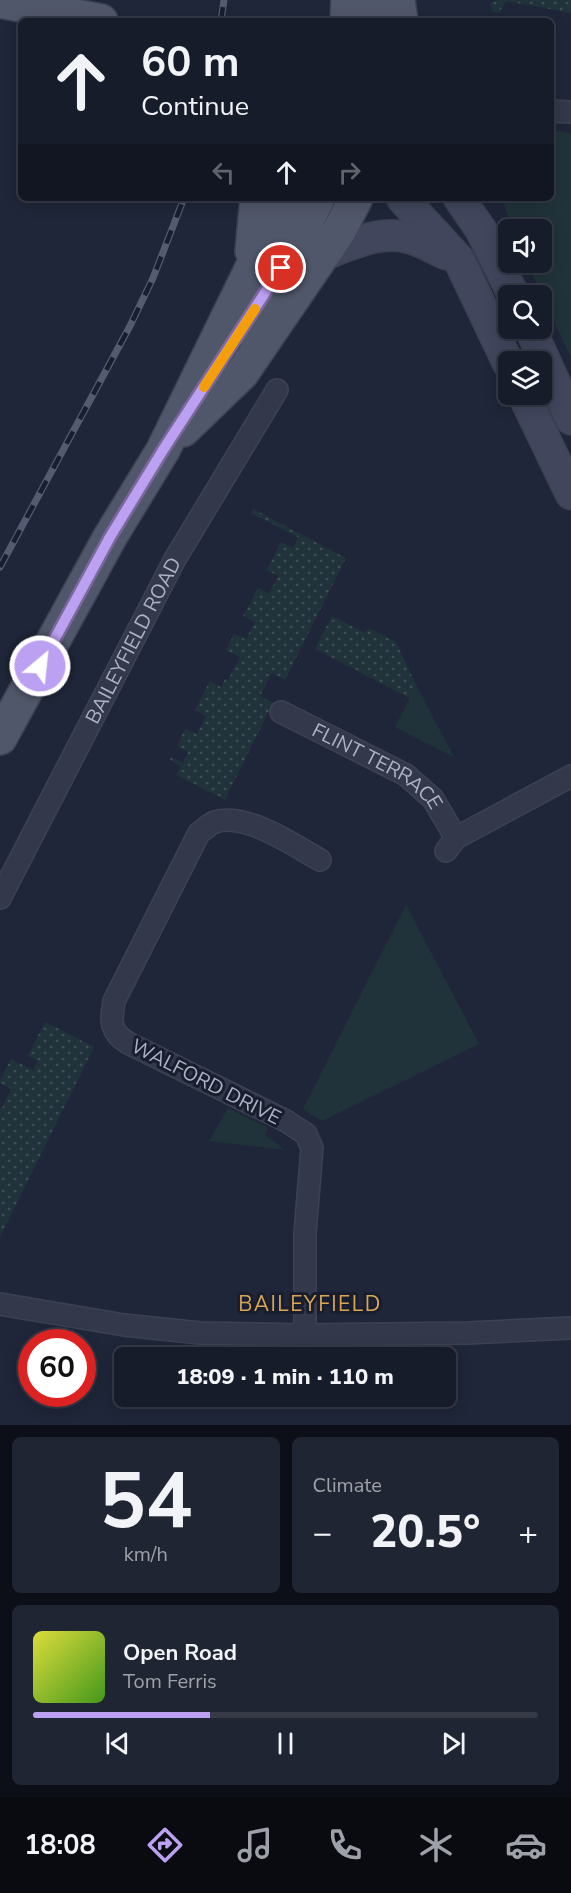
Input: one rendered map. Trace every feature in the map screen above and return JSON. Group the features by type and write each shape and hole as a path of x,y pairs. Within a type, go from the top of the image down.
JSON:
{"main road":[{"path":"398,0 401,18"},
{"path":"0,1 86,18"},
{"path":"250,273 257,201"},
{"path":"163,450 285,201"},
{"path":"0,738 110,537 163,450 292,251 317,201"},
{"path":"163,450 242,373 339,231 354,201"},
{"path":"405,201 459,260 502,351"},
{"path":"464,201 508,285"},
{"path":"323,255 352,243 373,238 406,236 459,260"},
{"path":"535,339 571,419"},
{"path":"528,405 571,495"}],"street":[{"path":"554,111 571,112"},
{"name":"BAILEYFIELD ROAD","path":"0,898 175,559 277,390"},
{"name":"FLINT TERRACE","path":"281,712 406,775 433,799 451,844 571,776"},
{"name":"WALFORD DRIVE","path":"306,1335 305,1233 312,1148 306,1134 286,1121 128,1043 117,1036 111,1020 114,1001 199,833 213,823 232,820 252,824 320,860"},
{"path":"0,1304 160,1330 200,1333 306,1335 468,1333 571,1328"}],"shaded area":[{"path":"498,0 571,0 571,13 506,1 499,13 492,11 490,3"},
{"path":"554,132 571,133 571,358 552,317 552,285 537,285 532,273 552,273 552,219 509,219 503,201 554,201"},
{"path":"253,509 346,558 285,680 272,673 260,696 273,703 225,800 176,775 181,766 170,760 171,757 183,763 188,752 177,746 185,729 197,734 206,716 195,710 210,681 221,687 225,679 228,680 240,657 226,650 234,634 246,639 255,622 243,616 258,588 269,594 278,576 267,570 281,542 293,548 298,537 251,513"},
{"path":"332,616 365,633 368,628 396,642 416,685 410,698 315,649"},
{"path":"416,685 454,757 395,727"},
{"path":"406,905 479,1044 322,1121 303,1109"},
{"path":"45,1022 94,1047 0,1237 0,1108 11,1089 0,1083 0,1080 11,1059 33,1070 38,1061 28,1056"},
{"path":"228,1108 268,1128 265,1135 285,1150 209,1141"}],"railway":[{"path":"221,18 224,0"},
{"path":"0,567 130,326 153,278 183,201"}],"slow traffic":[{"path":"204,387 255,309"}],"district":[{"name":"BAILEYFIELD","path":"310,1304"}],"route":[{"path":"40,666 110,537 163,450 281,268"}]}
